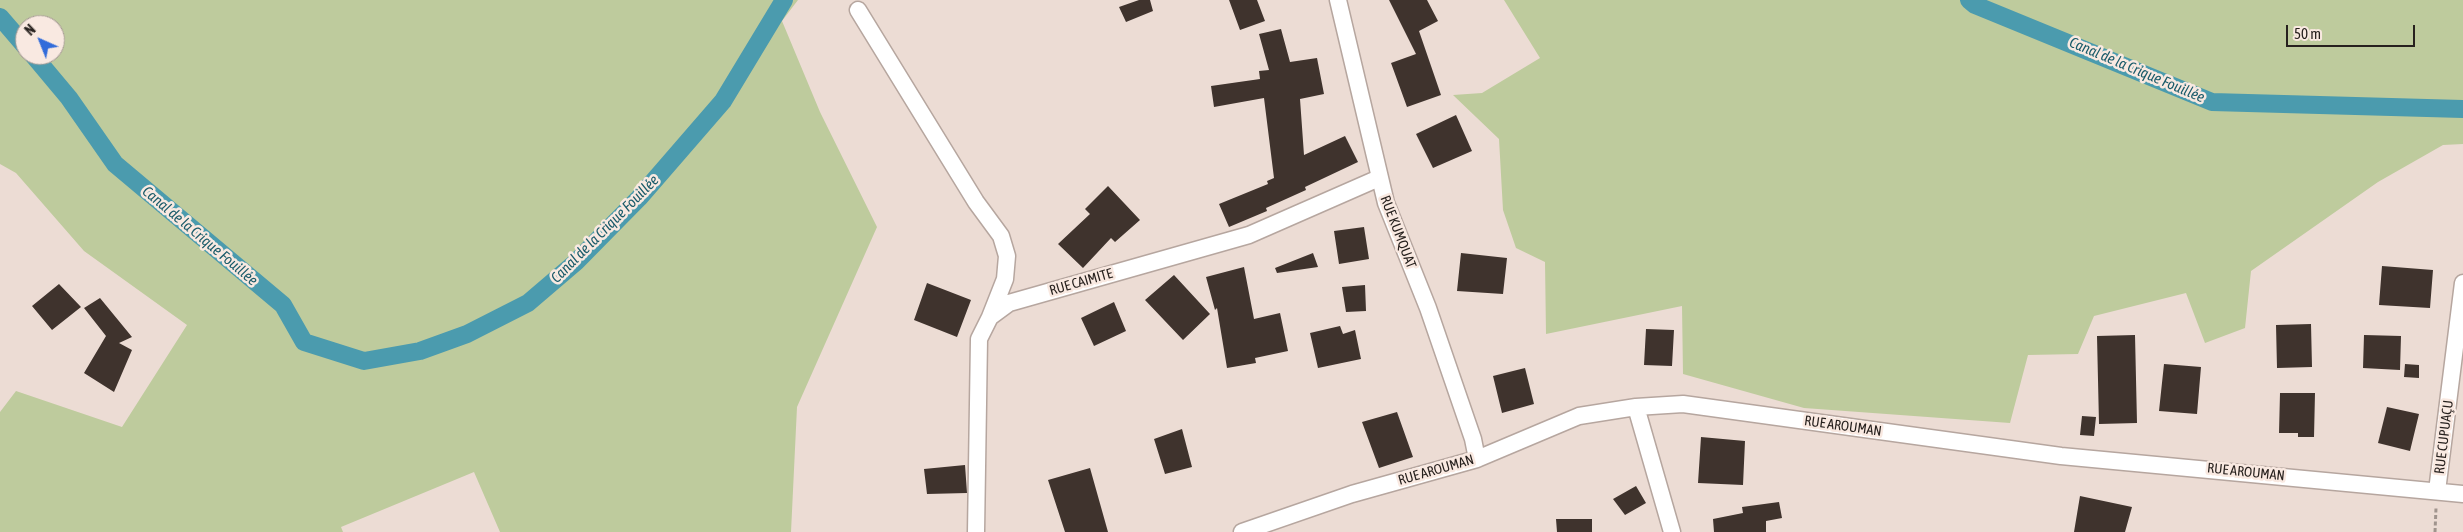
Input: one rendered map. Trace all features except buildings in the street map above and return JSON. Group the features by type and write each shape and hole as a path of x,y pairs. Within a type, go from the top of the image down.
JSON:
{"street":[{"name":"RUE KUMQUAT","path":"1338,0 1386,203 1428,308 1473,440 1477,459"},
{"path":"858,10 976,202 1001,236 1007,256 1005,279 990,317"},
{"name":"RUE CAIMITE","path":"976,532 979,339 990,317 1010,303 1249,235 1379,178"},
{"name":"RUE CUPUAÇU","path":"2437,491 2463,284"},
{"name":"RUE AROUMAN","path":"1242,532 1352,494 1477,459 1579,416 1636,407 1683,404 2061,456 2463,494"},
{"path":"1636,407 1672,532"}],"path":[{"name":"RUE CUPUAÇU","path":"2435,532 2437,491"}],"green space":[{"path":"0,0 798,0 782,21 820,112 877,227 797,407 791,532 500,532 474,472 341,527 343,532 0,532 0,412 16,391 122,427 187,325 84,251 16,173 0,164"},
{"path":"1504,0 2463,0 2463,144 2443,145 2378,182 2251,271 2245,328 2205,343 2186,293 2094,316 2078,354 2028,355 2010,423 1804,408 1683,374 1682,306 1546,334 1545,262 1516,248 1503,210 1499,139 1453,95 1482,93 1540,58"}],"waterway":[{"name":"Canal de la Crique Fouillée","path":"41,65 69,98 115,164 283,305 304,342 364,361 420,351 467,334 528,303 576,262 639,198 723,101 784,0"},
{"name":"Canal de la Crique Fouillée","path":"1969,0 1975,5 2212,102 2463,109"},
{"name":"Canal de la Crique Fouillée","path":"0,17 15,34"}]}
